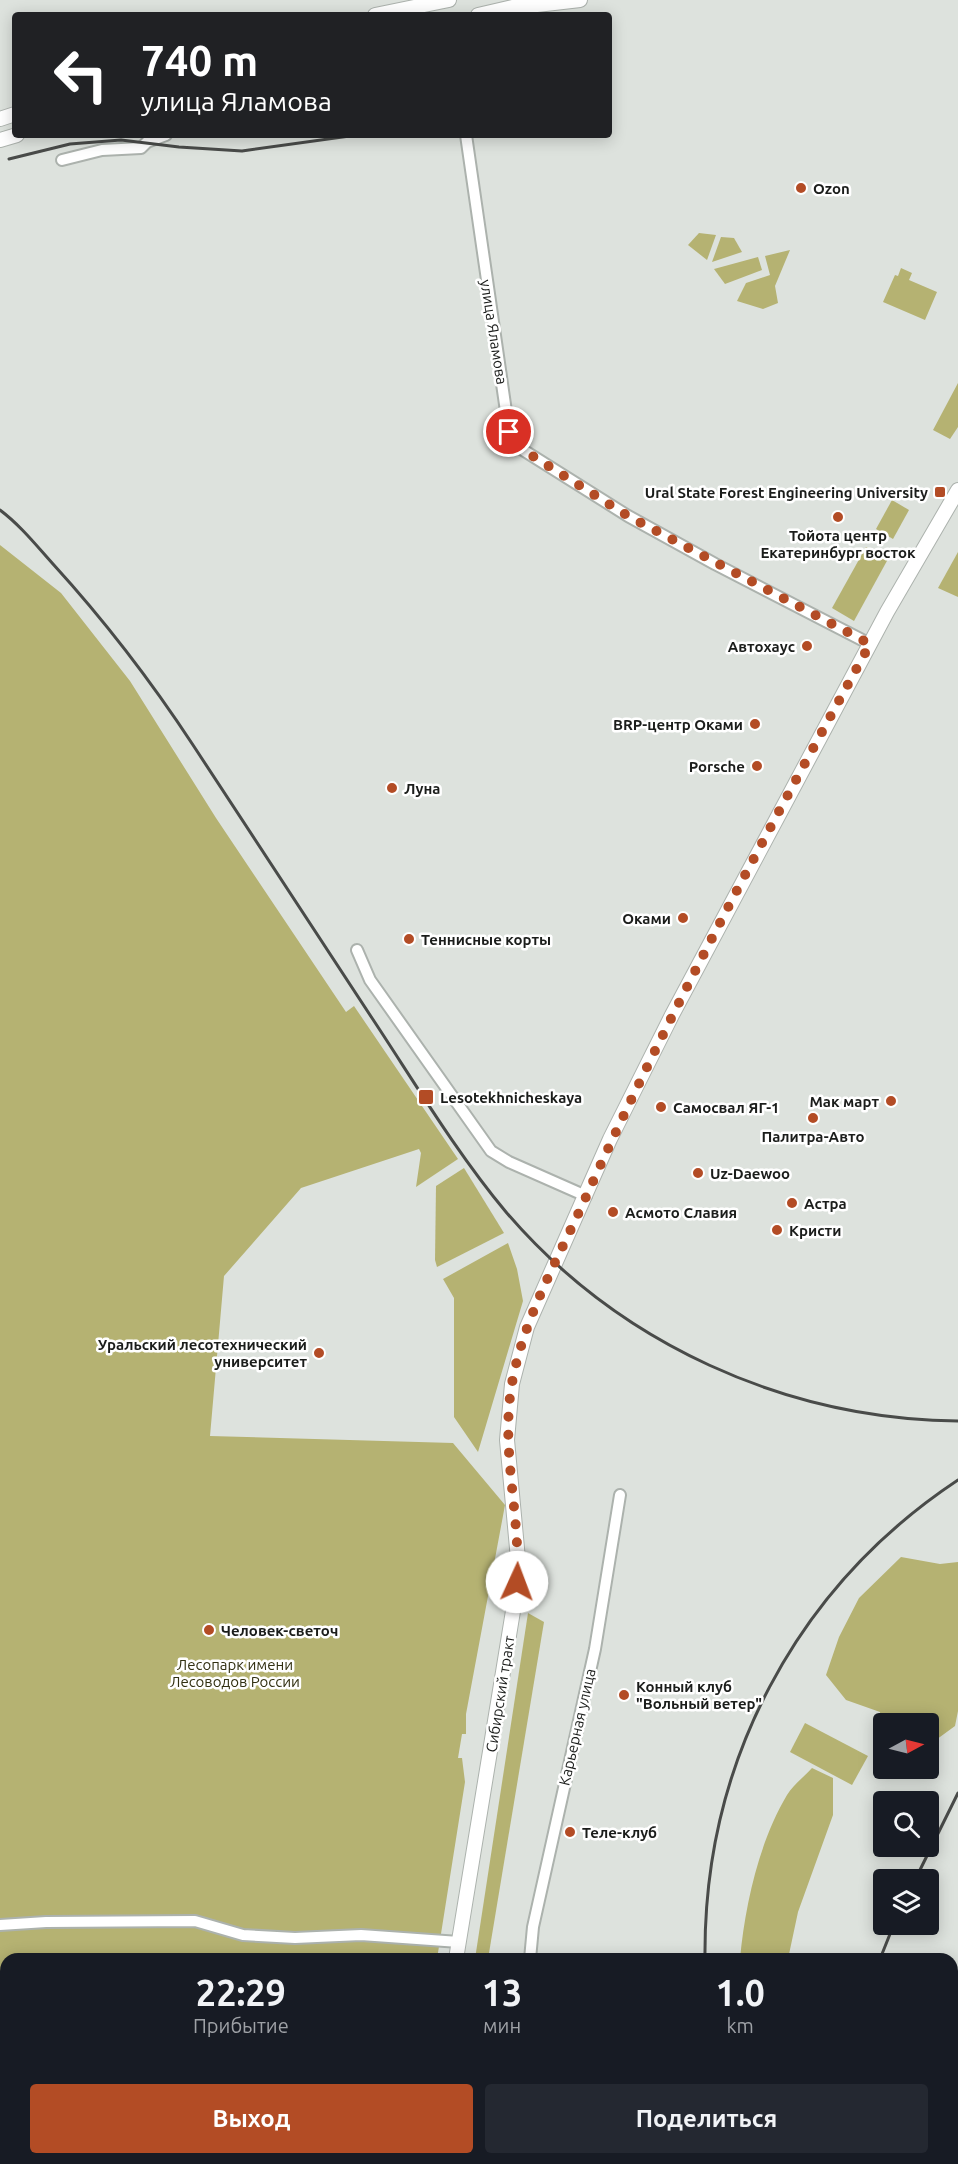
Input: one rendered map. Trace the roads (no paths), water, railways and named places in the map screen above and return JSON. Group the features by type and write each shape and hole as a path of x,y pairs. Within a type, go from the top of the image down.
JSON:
{"main road":[{"path":"390,12 449,0"},
{"path":"492,12 538,0"},
{"path":"511,8 580,0"},
{"name":"Сибирский тракт","path":"457,1953 517,1582 516,1519 507,1440 512,1384 527,1327 610,1140 672,1015 870,644 958,490"}],"street":[{"path":"62,160 102,150 141,148 147,142 158,138"},
{"name":"улица Яламова","path":"466,138 509,432 515,445 628,516 870,644"},
{"path":"357,950 370,980 491,1151 509,1162 586,1196"},
{"name":"Карьерная улица","path":"530,1953 532,1927 595,1649 620,1495"},
{"path":"0,1925 46,1922 195,1921 243,1935 295,1938 361,1935 459,1942"}],"railway":[{"path":"9,159 70,144 121,140 242,151 335,138"},
{"path":"0,510 28,536 109,629 161,698 453,1141 506,1212 551,1259 600,1300 653,1336 709,1365 769,1389 830,1406 894,1417 958,1421"},
{"path":"705,1953 709,1887 721,1817 741,1750 770,1687 806,1628 849,1573 900,1524 958,1480"},
{"path":"920,1869 958,1793"},
{"path":"882,1953 890,1935"}],"place":[{"name":"Ozon","path":"801,188"},
{"name":"Ural State Forest Engineering University","path":"940,492"},
{"name":"Тойота центр Екатеринбург восток","path":"838,517"},
{"name":"Автохаус","path":"807,646"},
{"name":"BRP-центр Оками","path":"755,724"},
{"name":"Porsche","path":"757,766"},
{"name":"Луна","path":"392,788"},
{"name":"Оками","path":"683,918"},
{"name":"Теннисные корты","path":"409,939"},
{"name":"Lesotekhnicheskaya","path":"426,1097"},
{"name":"Мак март","path":"891,1101"},
{"name":"Самосвал ЯГ-1","path":"661,1107"},
{"name":"Палитра-Авто","path":"813,1118"},
{"name":"Uz-Daewoo","path":"698,1173"},
{"name":"Астра","path":"792,1203"},
{"name":"Асмото Славия","path":"613,1212"},
{"name":"Кристи","path":"777,1230"},
{"name":"Уральский лесотехнический университет","path":"319,1353"},
{"name":"Человек-светоч","path":"209,1630"},
{"name":"Конный клуб \"Вольный ветер\"","path":"624,1695"},
{"name":"Теле-клуб","path":"570,1832"}],"park label":[{"name":"Лесопарк имени Лесоводов России","path":"235,1672"}]}
